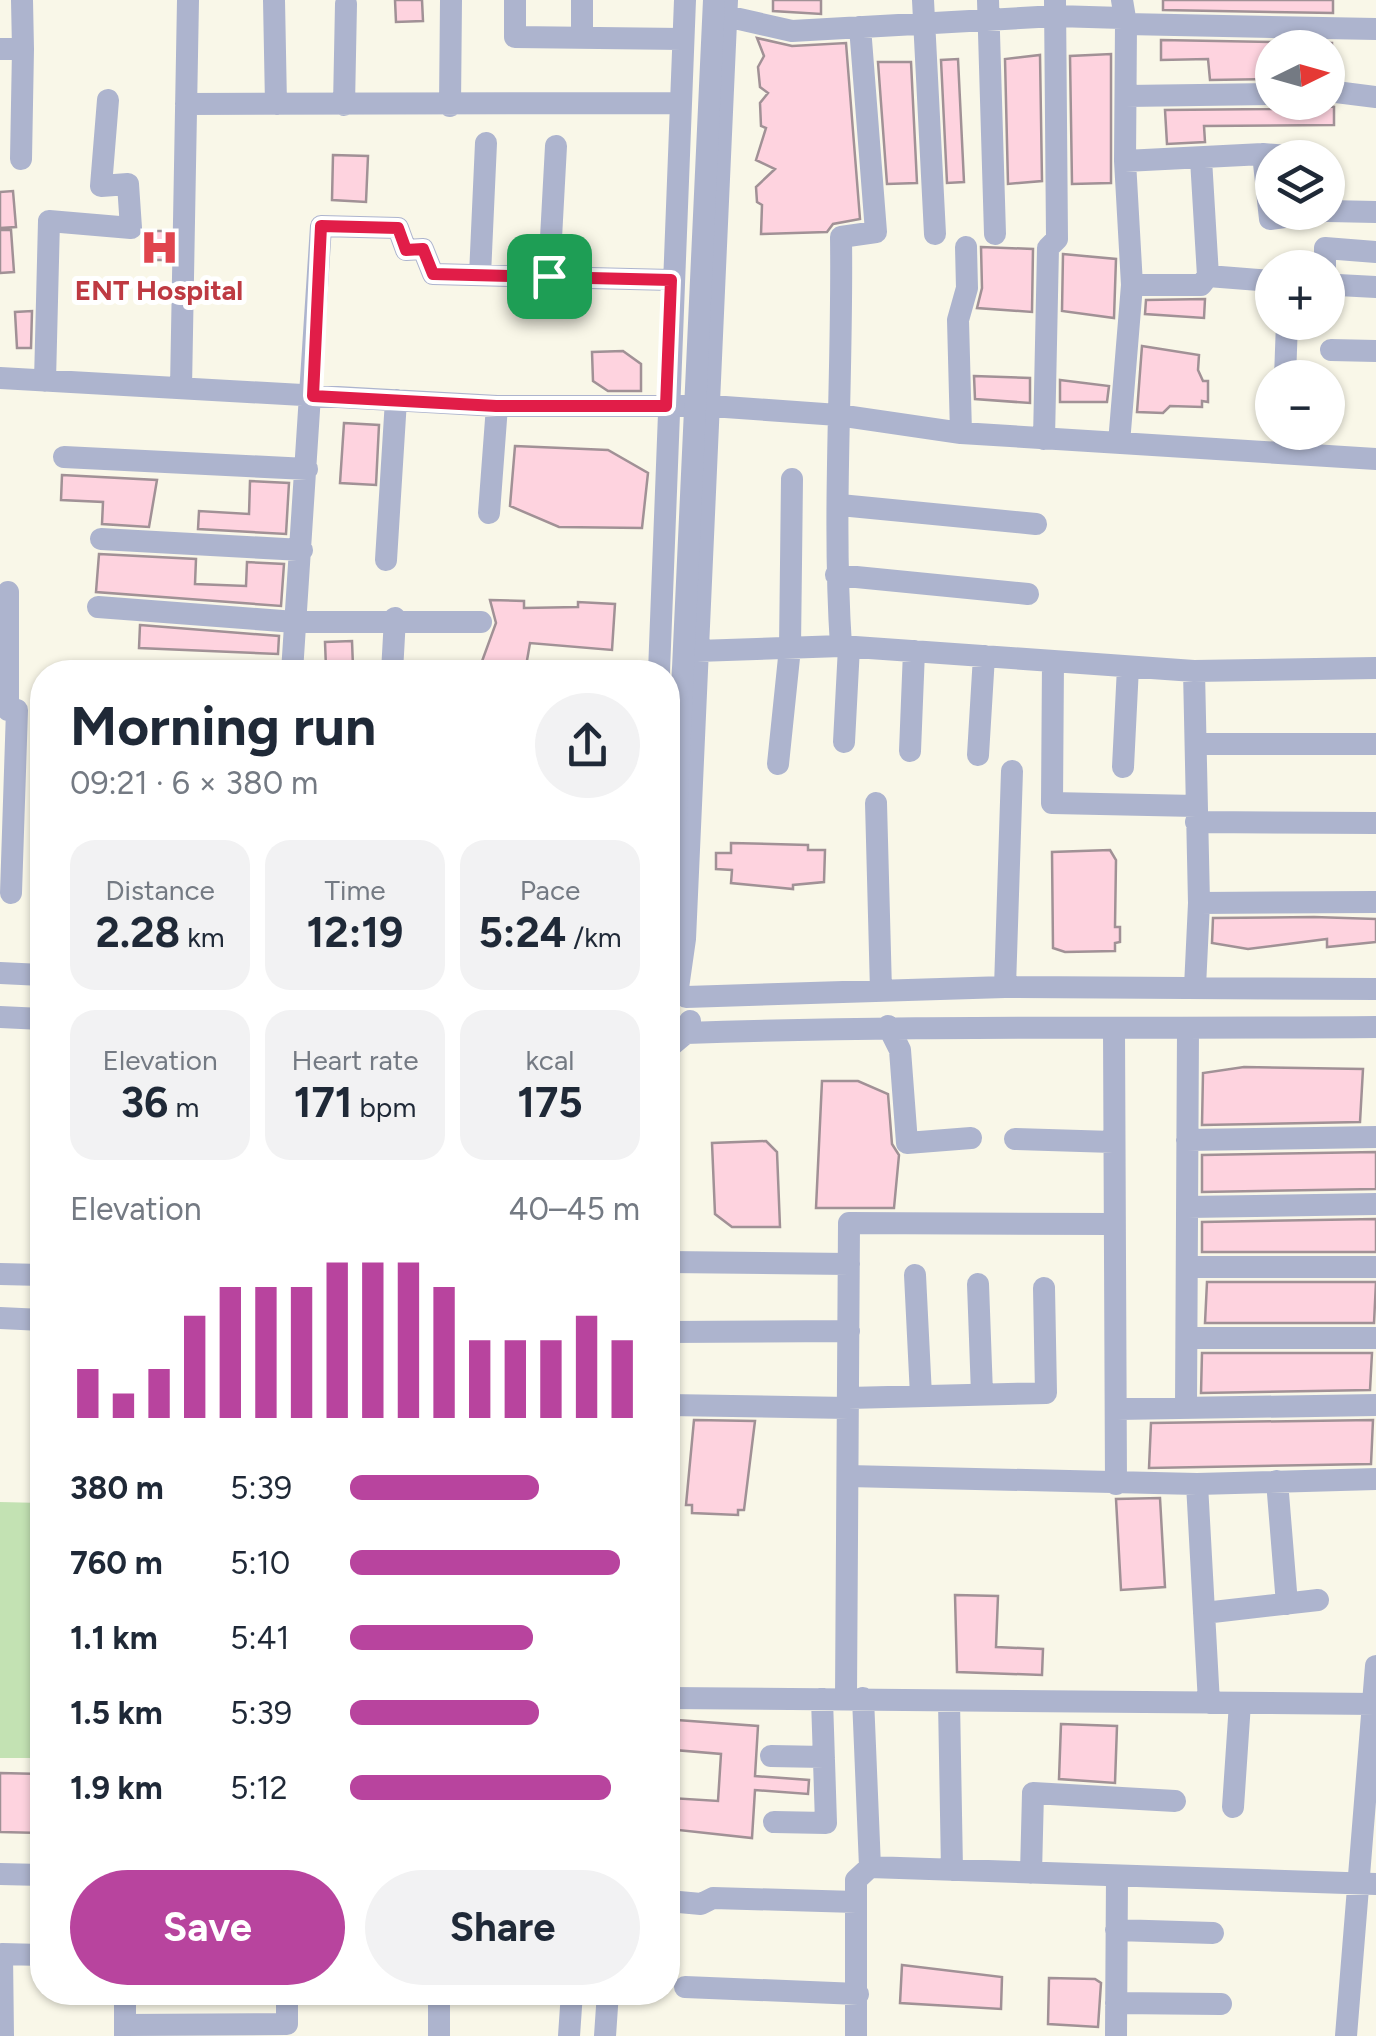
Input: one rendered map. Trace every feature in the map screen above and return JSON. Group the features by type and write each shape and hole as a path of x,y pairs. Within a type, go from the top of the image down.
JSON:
{"street":[{"path":"21,160 11,49 22,0"},
{"path":"181,388 188,0"},
{"path":"274,0 276,104"},
{"path":"450,0 450,106"},
{"path":"515,0 515,37 682,38"},
{"path":"582,0 582,37"},
{"path":"659,660 666,406 685,0"},
{"path":"672,660 700,0"},
{"path":"923,0 934,234"},
{"path":"344,105 346,4"},
{"path":"723,5 792,31 924,24 988,11 1056,8 1376,29"},
{"path":"680,970 685,939 710,406 723,5"},
{"path":"680,750 723,5"},
{"path":"1044,438 1048,248 1057,239 1056,8"},
{"path":"988,11 995,234"},
{"path":"1118,443 1132,285 1123,14"},
{"path":"844,742 845,646 836,576 840,505 838,416 843,389 842,238 876,232 860,27"},
{"path":"1345,93 1376,97"},
{"path":"1126,96 1255,94"},
{"path":"45,381 49,221 131,228 128,184 101,186 108,100"},
{"path":"186,104 678,104"},
{"path":"480,274 486,143"},
{"path":"549,276 556,146"},
{"path":"1125,161 1255,155"},
{"path":"1132,285 1200,284 1208,276 1201,159"},
{"path":"1345,212 1376,212"},
{"path":"293,660 321,226 398,228 406,250 423,249 433,274 671,280"},
{"path":"961,434 958,320 966,288 966,247"},
{"path":"1325,250 1376,252"},
{"path":"1208,276 1255,280"},
{"path":"1345,279 1376,287"},
{"path":"1331,350 1376,350"},
{"path":"0,378 496,406 710,406 838,416 961,434 1118,443 1255,443"},
{"path":"386,560 396,400"},
{"path":"490,513 496,406"},
{"path":"1326,450 1376,458"},
{"path":"64,456 308,470"},
{"path":"778,764 790,648 792,479"},
{"path":"840,505 1036,524"},
{"path":"101,538 302,550"},
{"path":"836,576 1028,594"},
{"path":"8,592 11,893"},
{"path":"98,607 296,622 395,618 481,622"},
{"path":"393,660 395,618"},
{"path":"697,651 845,646 1194,671 1376,668"},
{"path":"910,751 914,652"},
{"path":"978,755 984,656"},
{"path":"1052,661 1052,803 1376,822"},
{"path":"1123,767 1128,666"},
{"path":"1194,671 1199,904 1194,987"},
{"path":"1198,744 1376,744"},
{"path":"1005,988 1012,771"},
{"path":"876,803 881,991"},
{"path":"1199,904 1376,902"},
{"path":"680,910 685,939"},
{"path":"0,973 30,974"},
{"path":"680,989 1376,989"},
{"path":"680,993 690,1008 680,1030"},
{"path":"0,1017 30,1018"},
{"path":"888,1026 900,1050 907,1143 971,1138"},
{"path":"680,1043 888,1026 1114,1030 1376,1027"},
{"path":"1186,1408 1188,1029"},
{"path":"1114,1030 1116,1484"},
{"path":"1187,1140 1376,1137"},
{"path":"1015,1139 1114,1142"},
{"path":"1188,1207 1376,1204"},
{"path":"870,1868 844,1698 849,1223 1112,1224"},
{"path":"680,1262 849,1264"},
{"path":"1187,1267 1376,1267"},
{"path":"0,1274 30,1275"},
{"path":"915,1275 921,1396"},
{"path":"978,1284 982,1394"},
{"path":"680,1405 848,1403 921,1396 1046,1393 1044,1288"},
{"path":"0,1318 30,1319"},
{"path":"680,1332 848,1331"},
{"path":"1188,1338 1376,1338"},
{"path":"1117,1409 1376,1405"},
{"path":"848,1476 1116,1484 1376,1478"},
{"path":"1277,1482 1287,1604"},
{"path":"1197,1484 1208,1703"},
{"path":"1204,1613 1318,1600"},
{"path":"1346,2036 1351,1961 1368,1884 1376,1666"},
{"path":"680,1698 1374,1704"},
{"path":"774,1822 826,1823 824,1757 844,1698"},
{"path":"948,1700 952,1870"},
{"path":"1233,1807 1240,1704"},
{"path":"771,1756 824,1757"},
{"path":"1031,1873 1033,1792 1175,1801"},
{"path":"856,2036 856,1880 870,1868 1368,1884"},
{"path":"0,1874 30,1875"},
{"path":"1116,2036 1117,1876"},
{"path":"680,1902 701,1904 713,1898 856,1902"},
{"path":"1116,1930 1213,1933"},
{"path":"3,2036 2,1954 30,1955"},
{"path":"1351,1961 1376,1961"},
{"path":"685,1987 858,1994"},
{"path":"1116,2003 1220,2004"},
{"path":"125,2030 287,2024 287,2005"},
{"path":"439,2005 439,2036"},
{"path":"569,2036 571,2005"},
{"path":"605,2036 607,2005"}],"green space":[{"path":"0,1502 30,1503 30,1758 0,1758"}],"building":[{"path":"395,0 422,0 423,21 396,22"},
{"path":"773,0 821,0 821,14 773,11"},
{"path":"1163,0 1333,0 1333,13 1163,10"},
{"path":"757,38 792,46 846,43 860,219 833,224 827,232 761,234 762,205 757,202 756,187 775,169 756,160 766,128 761,126 760,103 768,93 760,87 758,67 764,56"},
{"path":"1161,40 1255,42 1255,79 1210,80 1208,59 1161,60"},
{"path":"1111,54 1111,183 1072,184 1070,56"},
{"path":"1040,55 1042,181 1008,184 1005,59"},
{"path":"958,59 964,182 947,183 941,60"},
{"path":"878,62 911,62 917,183 887,184"},
{"path":"1255,109 1255,120 1334,120 1334,125 1204,126 1205,142 1167,144 1165,110"},
{"path":"333,155 368,156 366,202 332,200"},
{"path":"13,191 16,227 0,228 0,192"},
{"path":"0,230 11,230 14,272 0,273"},
{"path":"145,231 169,231 168,260 144,260"},
{"path":"981,247 1033,249 1032,312 977,308 982,288"},
{"path":"1063,254 1116,259 1114,318 1062,311"},
{"path":"1205,299 1204,318 1145,314 1146,300"},
{"path":"32,311 31,348 17,348 15,312"},
{"path":"1142,346 1199,355 1198,370 1203,381 1208,381 1208,402 1202,401 1202,407 1170,406 1163,413 1137,412"},
{"path":"623,351 641,364 641,391 608,391 593,381 592,352"},
{"path":"974,376 1030,378 1030,403 975,399"},
{"path":"1060,380 1109,386 1107,402 1060,402"},
{"path":"344,423 379,425 376,485 340,483"},
{"path":"515,446 608,450 648,473 642,528 559,527 510,506"},
{"path":"62,475 157,480 149,527 102,524 103,502 61,500"},
{"path":"250,481 289,483 286,534 198,529 199,511 249,514"},
{"path":"99,554 196,559 195,584 246,586 247,562 284,564 281,606 96,592"},
{"path":"490,600 524,601 524,608 578,607 578,602 615,604 612,650 530,643 527,660 482,660 496,623"},
{"path":"140,625 279,636 278,654 139,648"},
{"path":"352,641 353,660 326,660 325,642"},
{"path":"731,843 808,845 808,850 825,850 824,882 793,885 793,889 731,883 732,870 716,869 716,853 731,853"},
{"path":"1110,850 1116,860 1115,927 1120,927 1120,942 1115,943 1115,951 1065,952 1053,948 1052,852"},
{"path":"1213,918 1376,919 1376,942 1327,947 1327,939 1248,949 1212,943"},
{"path":"1244,1067 1363,1069 1360,1122 1202,1125 1203,1073"},
{"path":"822,1081 858,1081 888,1094 892,1144 899,1155 894,1208 816,1208"},
{"path":"766,1141 777,1152 780,1227 732,1227 715,1214 712,1143"},
{"path":"1376,1152 1376,1189 1202,1192 1202,1155"},
{"path":"1376,1219 1376,1252 1202,1252 1202,1222"},
{"path":"1207,1282 1376,1282 1374,1323 1205,1323"},
{"path":"1202,1353 1372,1353 1370,1390 1201,1393"},
{"path":"694,1420 755,1421 744,1510 738,1510 738,1515 692,1513 692,1505 686,1505"},
{"path":"1373,1420 1371,1464 1149,1468 1151,1423"},
{"path":"1160,1498 1165,1587 1121,1590 1116,1499"},
{"path":"955,1595 998,1596 996,1647 1043,1649 1042,1675 957,1672"},
{"path":"680,1720 758,1726 755,1776 809,1780 808,1794 755,1790 752,1838 680,1830 680,1799 718,1801 721,1754 680,1750"},
{"path":"1061,1724 1117,1726 1115,1783 1059,1779"},
{"path":"0,1773 30,1774 30,1833 0,1832"},
{"path":"902,1965 1002,1977 1001,2009 900,2003"},
{"path":"1049,1978 1095,1979 1101,1983 1098,2027 1048,2024"}],"place":[{"name":"ENT Hospital","path":"159,247"}],"route":[{"path":"321,226 398,228 406,250 423,249 433,274 549,276 671,280 666,406 496,406 313,396 321,226"}]}
